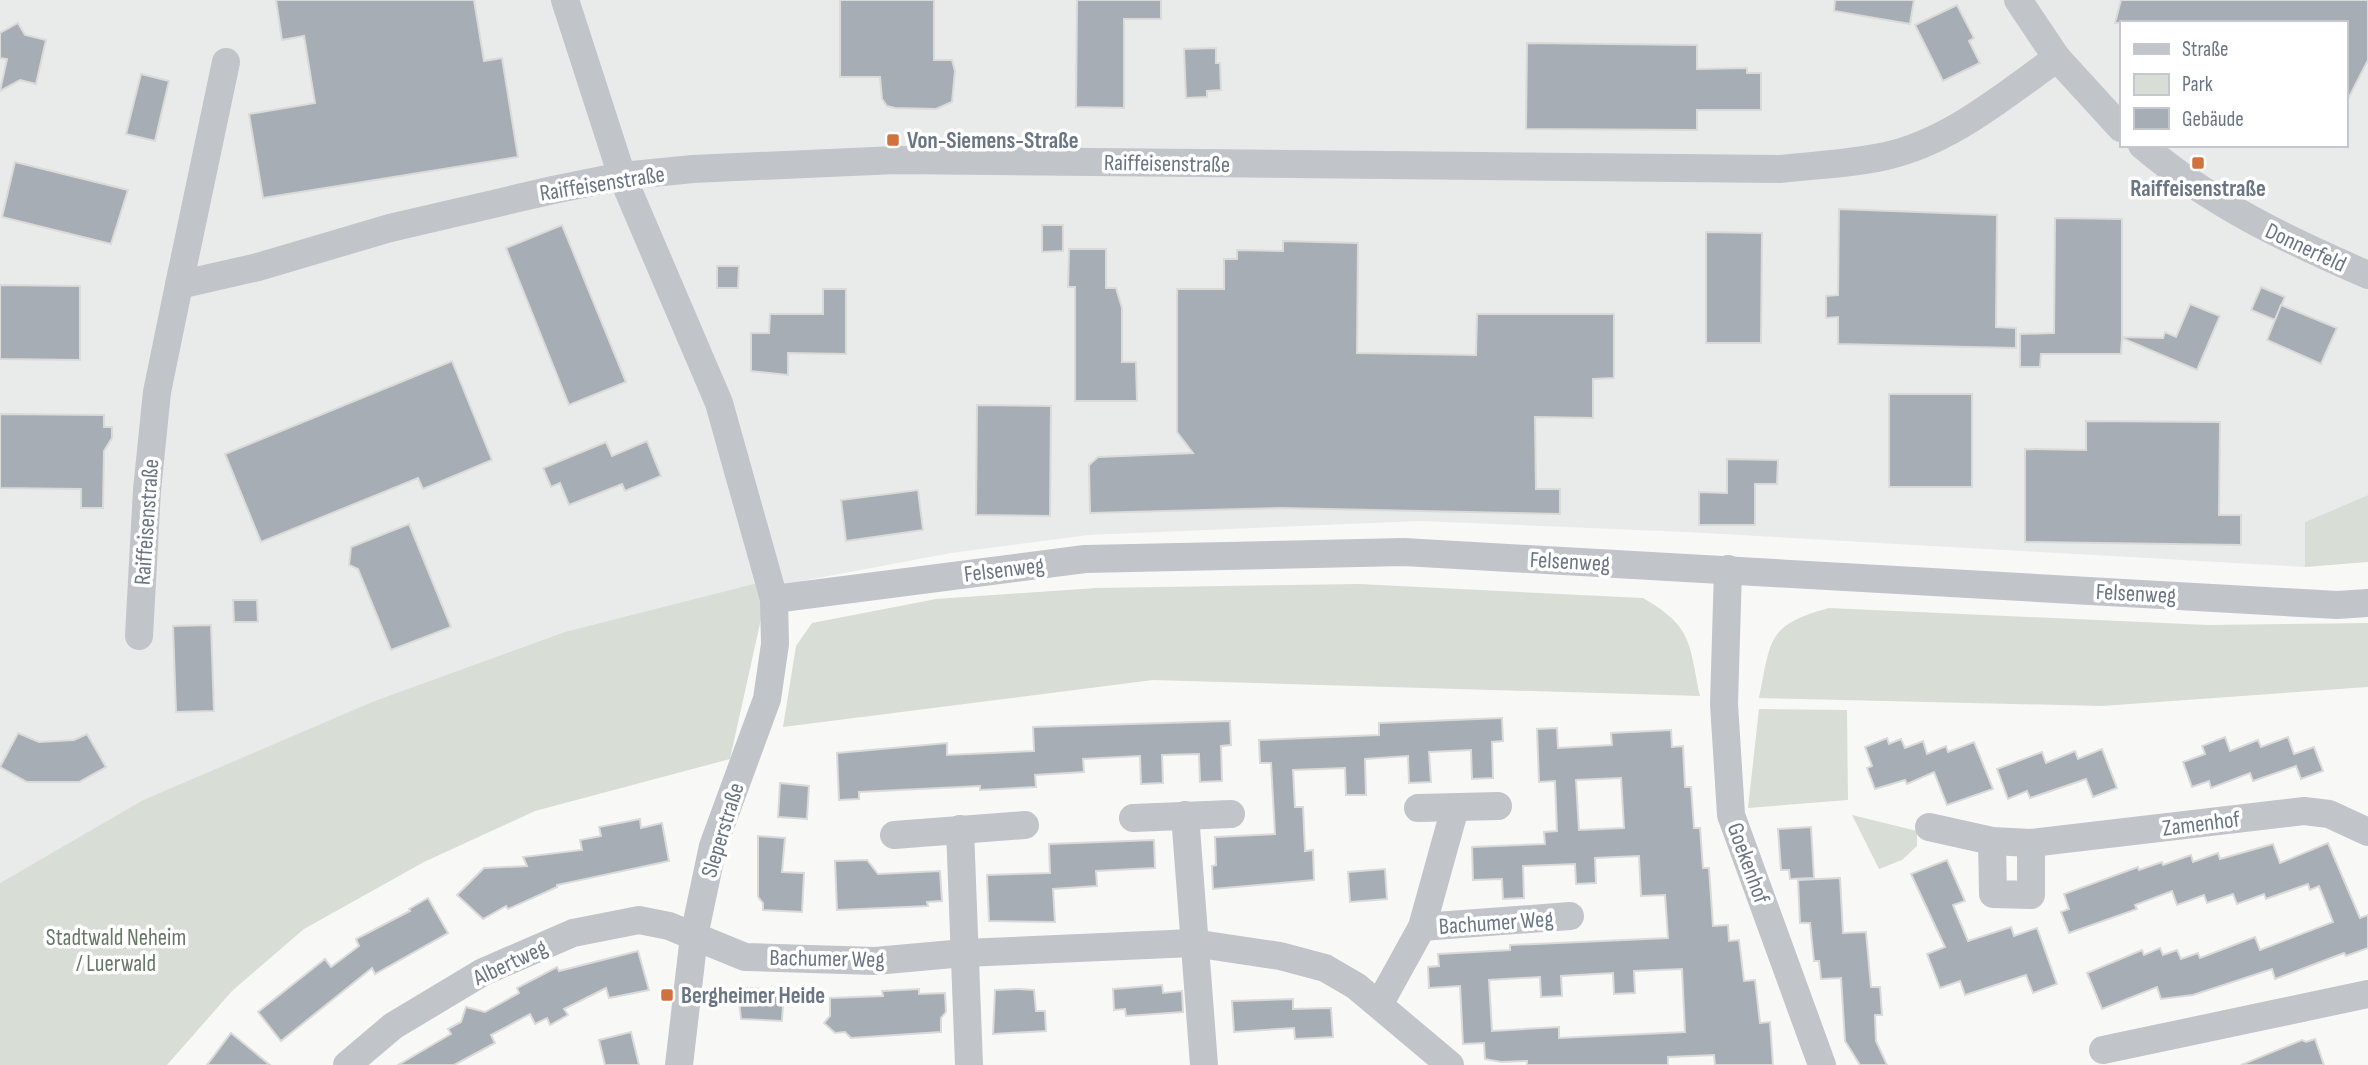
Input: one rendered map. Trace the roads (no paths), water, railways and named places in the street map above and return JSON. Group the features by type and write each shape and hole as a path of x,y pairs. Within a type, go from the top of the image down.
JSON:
{"street":[{"path":"565,0 579,53 622,176 719,403 774,599"},
{"path":"2018,0 2057,58 2120,127"},
{"name":"Raiffeisenstraße","path":"179,285 258,267 390,228 622,176 693,169 896,160 1780,169 1865,160 1921,145 1973,117 2057,58"},
{"name":"Raiffeisenstraße","path":"139,636 147,490 157,391 226,62"},
{"name":"Donnerfeld","path":"2144,147 2182,179 2270,232 2368,275"},
{"name":"Felsenweg","path":"774,599 1085,559 1404,552 2337,605 2368,604"},
{"name":"Goekenhof","path":"1728,569 1724,704 1731,814 1822,1065"},
{"name":"Sleperstraße","path":"678,1065 694,936 713,845 766,699 775,643 774,599"},
{"path":"1418,808 1498,806"},
{"name":"Bachumer Weg","path":"1380,1003 1422,927 1455,808"},
{"name":"Zamenhof","path":"1929,827 1993,841 2031,843 2304,811 2329,814 2368,832"},
{"path":"1133,818 1231,814"},
{"path":"1185,815 1203,1065"},
{"path":"894,835 1025,825"},
{"path":"960,829 969,1065"},
{"path":"1993,841 1993,894 2031,895 2031,843"},
{"name":"Bachumer Weg","path":"1422,927 1570,916"},
{"name":"Albertweg","path":"347,1065 393,1026 483,972 573,933 639,920 694,936"},
{"name":"Bachumer Weg","path":"694,936 745,957 875,961 964,953 1193,943 1280,956 1325,968 1380,1003 1450,1065"},
{"path":"2103,1050 2368,994"}],"place":[{"name":"Von-Siemens-Straße","path":"893,140"},
{"name":"Raiffeisenstraße","path":"2198,163"},
{"name":"Bergheimer Heide","path":"667,995"}],"park label":[{"name":"Stadtwald Neheim / Luerwald","path":"116,950"}]}
